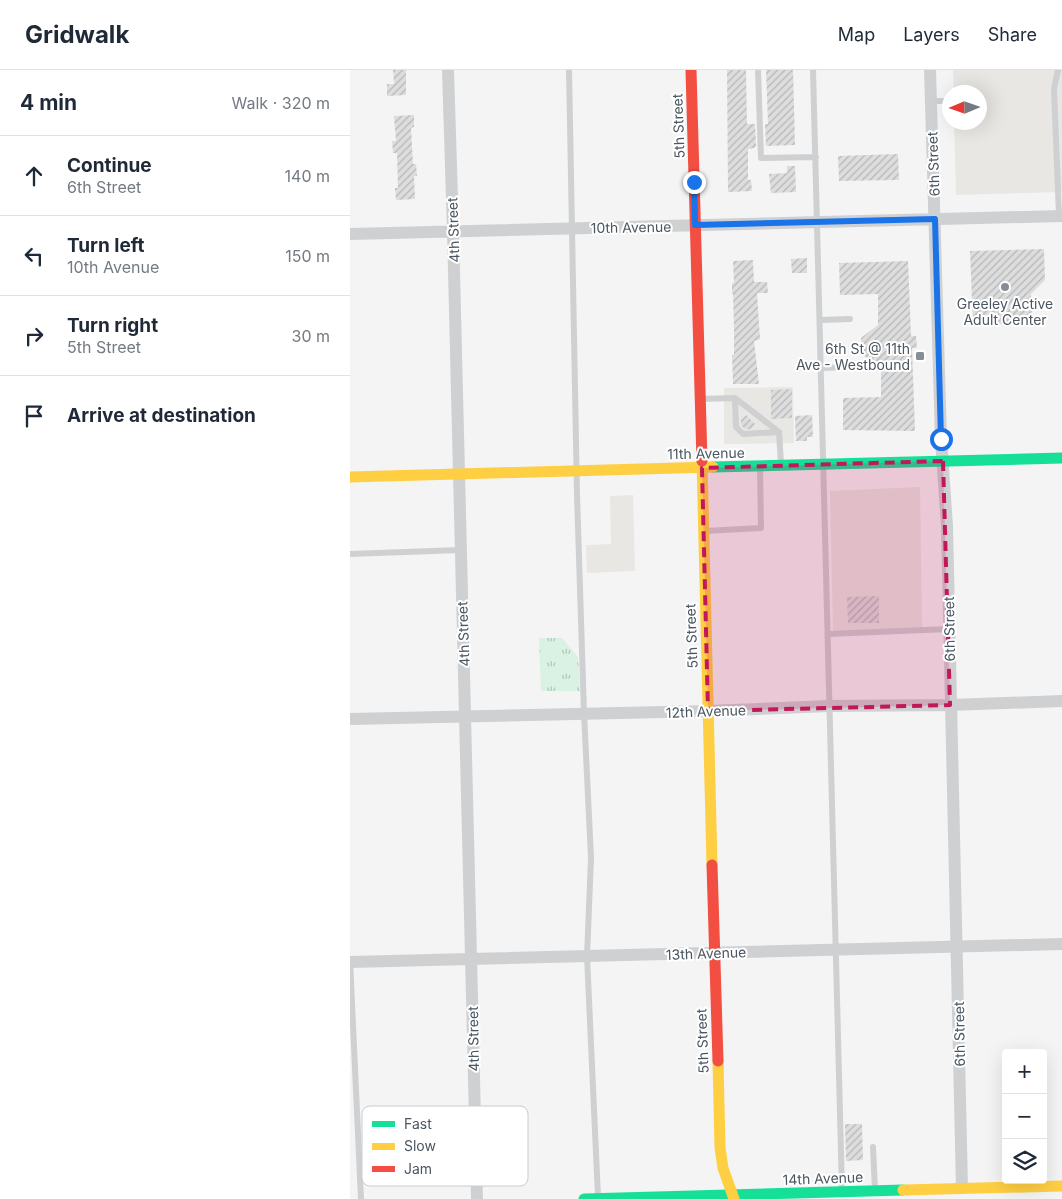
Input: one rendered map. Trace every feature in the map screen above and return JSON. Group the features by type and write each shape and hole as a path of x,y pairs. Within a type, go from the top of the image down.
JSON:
{"main road":[{"name":"5th Street","path":"691,70 720,1148 723,1168 734,1197"},
{"name":"11th Avenue","path":"350,477 1062,458"},
{"name":"14th Avenue","path":"584,1199 804,1196 842,1192 962,1188 981,1194 1062,1186"}],"street":[{"name":"4th Street","path":"448,70 475,1106"},
{"name":"6th Street","path":"930,70 943,461 947,526 962,1188"},
{"name":"10th Avenue","path":"350,234 1060,216"},
{"name":"12th Avenue","path":"350,719 708,711 829,706 950,706 1062,701"},
{"name":"13th Avenue","path":"350,962 1062,944"},
{"name":"4th Street","path":"477,1186 477,1199"}],"lane":[{"path":"569,70 577,471 584,713 591,858 587,956 598,1198"},
{"path":"758,70 761,158 816,157"},
{"path":"813,70 842,1192"},
{"path":"1058,70 1054,89 1060,216"},
{"path":"932,101 942,101"},
{"path":"820,320 850,319"},
{"path":"822,368 851,367"},
{"path":"736,398 736,428 742,434 779,432"},
{"path":"700,399 736,398 779,432 781,466"},
{"path":"703,531 761,528 760,466"},
{"path":"350,554 460,550"},
{"path":"828,634 949,629"},
{"path":"350,957 361,1199"},
{"path":"873,1147 875,1191"}],"highlighted area":[{"path":"943,461 950,705 708,711 702,468"}],"shaded area":[{"path":"953,70 1062,70 1062,192 956,195 954,130 987,130 987,85 954,85"},
{"path":"793,387 794,443 724,444 724,388"},
{"path":"920,487 922,630 833,632 830,491"},
{"path":"633,495 635,571 587,573 586,545 611,544 610,496"}],"green space":[{"path":"539,638 562,638 578,657 580,691 541,691"}],"building":[{"path":"393,70 406,70 406,95 387,96 387,84 394,84"},
{"path":"727,70 746,70 747,124 755,124 756,146 748,149 748,180 751,180 752,191 728,192"},
{"path":"766,70 793,70 795,145 766,146 765,124 768,124"},
{"path":"414,115 414,127 411,128 413,164 416,164 417,176 414,176 415,199 396,200 395,188 398,188 397,153 393,153 392,141 396,141 394,116"},
{"path":"898,154 899,180 839,181 838,156"},
{"path":"787,166 795,166 796,192 771,193 769,174 787,173"},
{"name":"Greeley Active Adult Center","path":"1044,249 1045,280 1031,294 1032,324 973,324 970,251"},
{"path":"807,258 807,273 792,273 791,259"},
{"path":"753,260 754,282 767,282 768,293 757,293 760,339 754,341 759,384 733,384 733,261"},
{"path":"908,261 911,336 916,336 917,348 912,348 915,431 843,430 843,398 881,397 881,365 862,355 861,338 878,325 878,294 840,295 839,263"},
{"path":"792,389 792,418 771,419 771,390"},
{"path":"746,415 755,424 751,429 745,429 741,425 741,420"},
{"path":"812,415 813,437 807,437 807,441 796,441 795,416"},
{"path":"879,596 879,623 848,623 847,597"},
{"path":"845,1124 862,1124 863,1160 846,1161"}],"traffic: fast":[{"path":"713,467 1062,458"},
{"path":"584,1199 903,1190"}],"traffic: slow":[{"path":"702,461 712,865"},
{"path":"350,477 713,467"},
{"path":"718,1061 720,1148 723,1168 734,1199"},
{"path":"903,1190 1062,1186"}],"traffic: jam":[{"path":"691,70 702,461"},
{"path":"712,865 718,1061"}],"place":[{"name":"Greeley Active Adult Center","path":"1005,287"},
{"name":"6th St @ 11th Ave - Westbound","path":"920,356"}],"route":[{"path":"694,182 695,225 935,219 941,439"}]}
